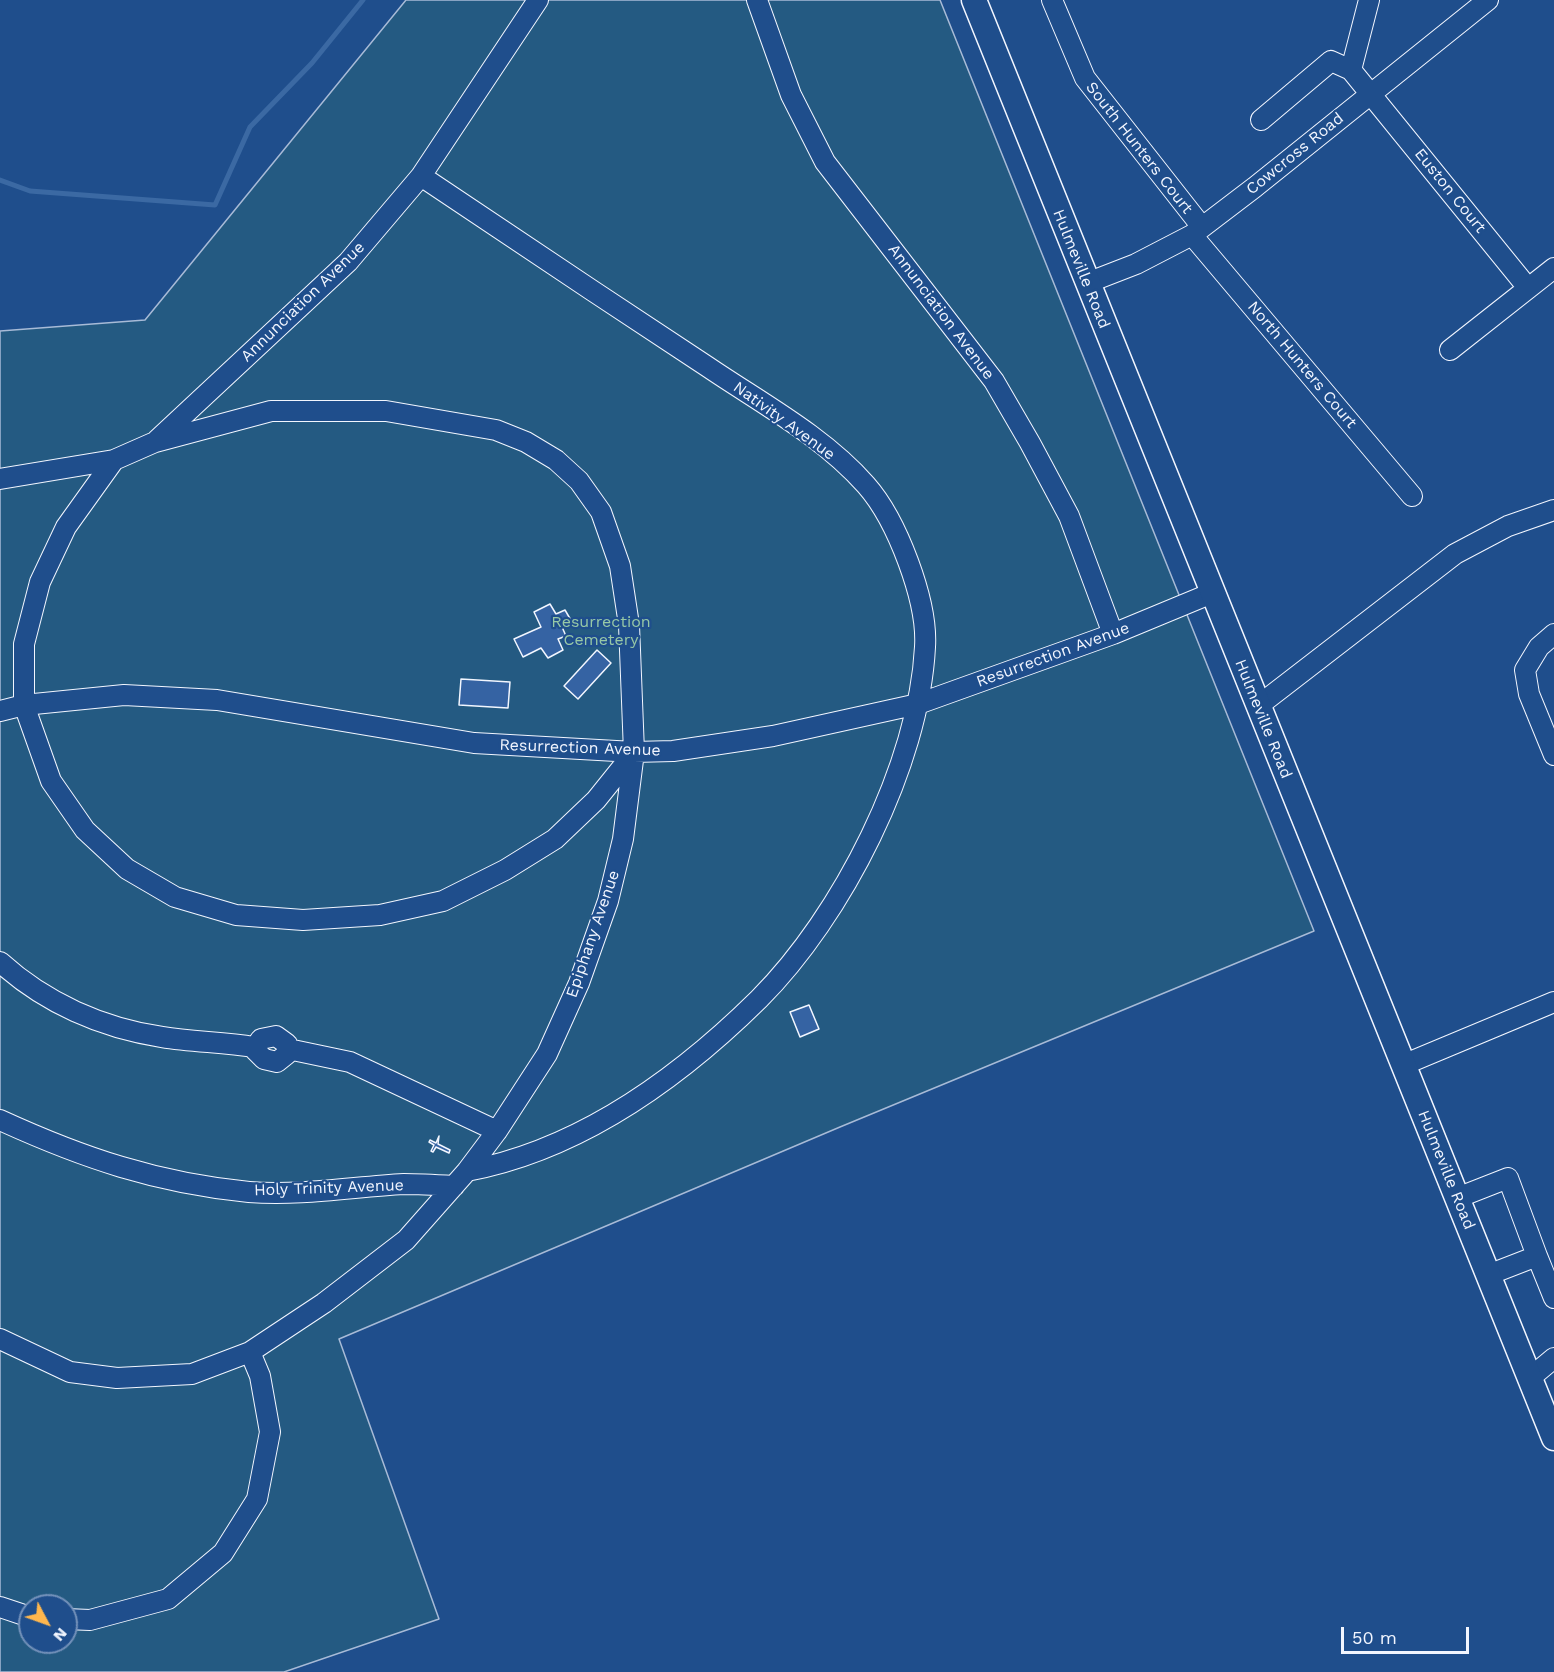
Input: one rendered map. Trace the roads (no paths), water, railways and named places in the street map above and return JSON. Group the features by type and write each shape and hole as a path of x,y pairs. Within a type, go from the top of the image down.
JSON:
{"main road":[{"name":"Hulmeville Road","path":"974,0 1554,1435"}],"street":[{"name":"Annunciation Avenue","path":"155,442 348,262 421,177 538,0"},
{"name":"Annunciation Avenue","path":"757,0 791,95 825,162 994,381 1030,443 1069,516 1113,634"},
{"name":"South Hunters Court","path":"1052,0 1084,78 1197,231"},
{"path":"1261,120 1330,61 1351,70 1369,0"},
{"name":"Cowcross Road","path":"1087,283 1136,264 1197,231 1488,0"},
{"name":"Euston Court","path":"1351,70 1528,288"},
{"name":"Nativity Avenue","path":"421,177 807,433 867,485 897,532 916,588 926,644 918,704 894,783 856,867 812,935 773,982"},
{"name":"North Hunters Court","path":"1197,231 1412,496"},
{"path":"1450,350 1554,268"},
{"name":"Epiphany Avenue","path":"0,1339 70,1372 117,1378 192,1374 250,1352 324,1303 406,1240 497,1131 547,1054 579,983 608,901 623,839 634,752 629,626 620,566 602,512 579,481 556,460 526,442 496,430 386,411 271,411 155,442"},
{"path":"0,479 114,460 155,442"},
{"path":"114,460 66,527 40,582 24,644 24,705 51,781 85,830 127,868 175,897 236,915 303,920 380,915 442,901 505,870 555,839 596,800 634,752"},
{"path":"1258,706 1455,554 1508,526 1554,510"},
{"name":"Resurrection Avenue","path":"0,711 24,705 124,695 217,700 474,743 634,752 673,751 773,736 918,704 1113,634 1212,593"},
{"path":"1553,637 1539,647 1525,670 1529,694 1554,755"},
{"path":"0,962 26,985 44,996 72,1011 126,1030 164,1037 208,1040 254,1047 261,1039 276,1036 287,1044 288,1049 350,1062 497,1131"},
{"name":"Holy Trinity Avenue","path":"0,1120 121,1169 215,1187 261,1192 334,1191 460,1178 566,1138 644,1097 703,1052 773,982"},
{"path":"1403,1065 1554,1002"},
{"path":"1457,1197 1508,1178 1554,1298"},
{"path":"1488,1275 1537,1256"},
{"path":"78,1619 90,1620 168,1599 223,1552 257,1499 270,1432 260,1376 250,1352"},
{"path":"1530,1378 1554,1358"},
{"path":"0,1607 18,1613"}],"waterway":[{"path":"0,180 30,191 215,205 250,127 312,63 363,0"}],"park label":[{"name":"Resurrection Cemetery","path":"601,631"}]}
